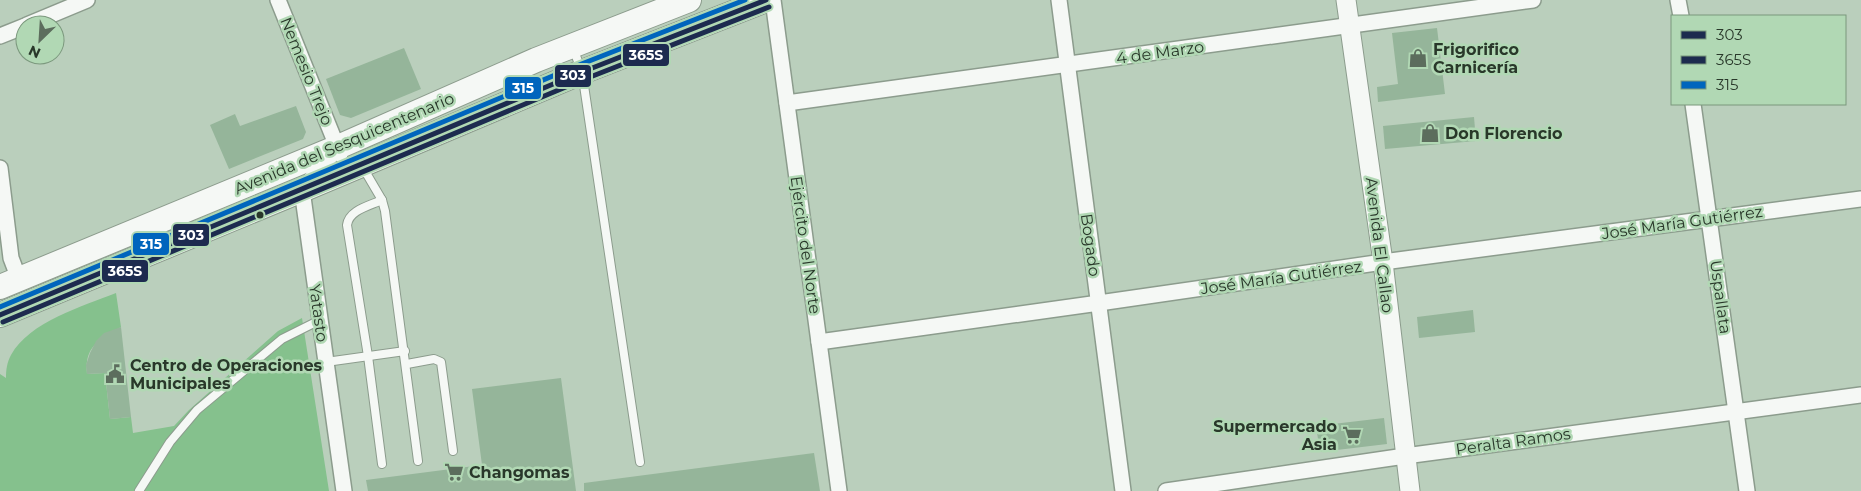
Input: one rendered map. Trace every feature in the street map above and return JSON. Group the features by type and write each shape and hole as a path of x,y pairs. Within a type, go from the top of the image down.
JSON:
{"main road":[{"name":"Avenida del Sesquicentenario","path":"9,283 338,147 572,46 689,0"},
{"name":"Avenida del Sesquicentenario","path":"10,310 582,72 766,0"},
{"path":"0,328 10,310"}],"street":[{"path":"50,15 87,0"},
{"name":"Nemesio Trejo","path":"278,0 338,147 353,167"},
{"name":"Ejército del Norte","path":"773,0 839,491"},
{"name":"Bogado","path":"1058,0 1123,491"},
{"name":"Avenida El Callao","path":"1346,0 1383,262 1410,491"},
{"name":"4 de Marzo","path":"786,103 1533,0"},
{"path":"1678,0 1681,15"},
{"path":"0,36 15,30"},
{"name":"Uspallata","path":"1693,105 1747,491"},
{"path":"302,190 338,147"},
{"path":"0,168 11,258 9,283"},
{"name":"Yatasto","path":"302,190 344,491"},
{"name":"José María Gutiérrez","path":"820,342 1099,304 1383,262 1861,198"},
{"name":"Peralta Ramos","path":"1166,491 1405,456 1861,395"}],"lane":[{"path":"572,46 582,72 640,462"},
{"path":"353,167 382,200 385,211 407,364 418,461"},
{"path":"382,200 353,213 348,219 347,225 368,356 382,464"},
{"path":"139,491 170,442 197,410 282,339 320,320"},
{"path":"326,362 405,351"},
{"path":"407,364 434,360 441,362 453,451"}],"green space":[{"path":"116,293 121,327 106,335 95,344 88,357 87,374 105,373 110,419 131,417 133,433 174,426 189,410 278,331 302,318 329,491 0,491 0,374 6,378 7,366 11,355 19,343 43,324"}],"building":[{"name":"Frigorifico Carnicería","path":"1437,28 1445,94 1378,102 1377,87 1398,84 1392,33"},
{"path":"404,48 421,89 351,118 340,115 326,79"},
{"path":"296,106 306,132 303,139 229,169 210,125 235,114 240,126"},
{"name":"Don Florencio","path":"1474,117 1476,141 1385,149 1383,126"},
{"path":"1473,310 1475,332 1419,338 1417,317"},
{"name":"Centro de Operaciones Municipales","path":"121,327 131,417 110,419 105,373 87,374 86,365 96,341 104,333"},
{"path":"561,378 576,491 368,491 366,480 482,465 472,389"},
{"name":"Supermercado Asia","path":"1384,418 1387,444 1320,452 1316,426"},
{"path":"814,453 820,491 584,491 584,483"}],"transit line":[{"name":"315","path":"0,307 579,65 745,0"},
{"name":"303","path":"0,315 582,72 766,0"},
{"name":"365S","path":"3,322 585,79 769,7"}],"place":[{"name":"Frigorifico Carnicería","path":"1418,58"},
{"name":"Don Florencio","path":"1430,133"},
{"name":"Centro de Operaciones Municipales","path":"115,374"},
{"name":"Supermercado Asia","path":"1352,435"},
{"name":"Changomas","path":"454,472"}]}
